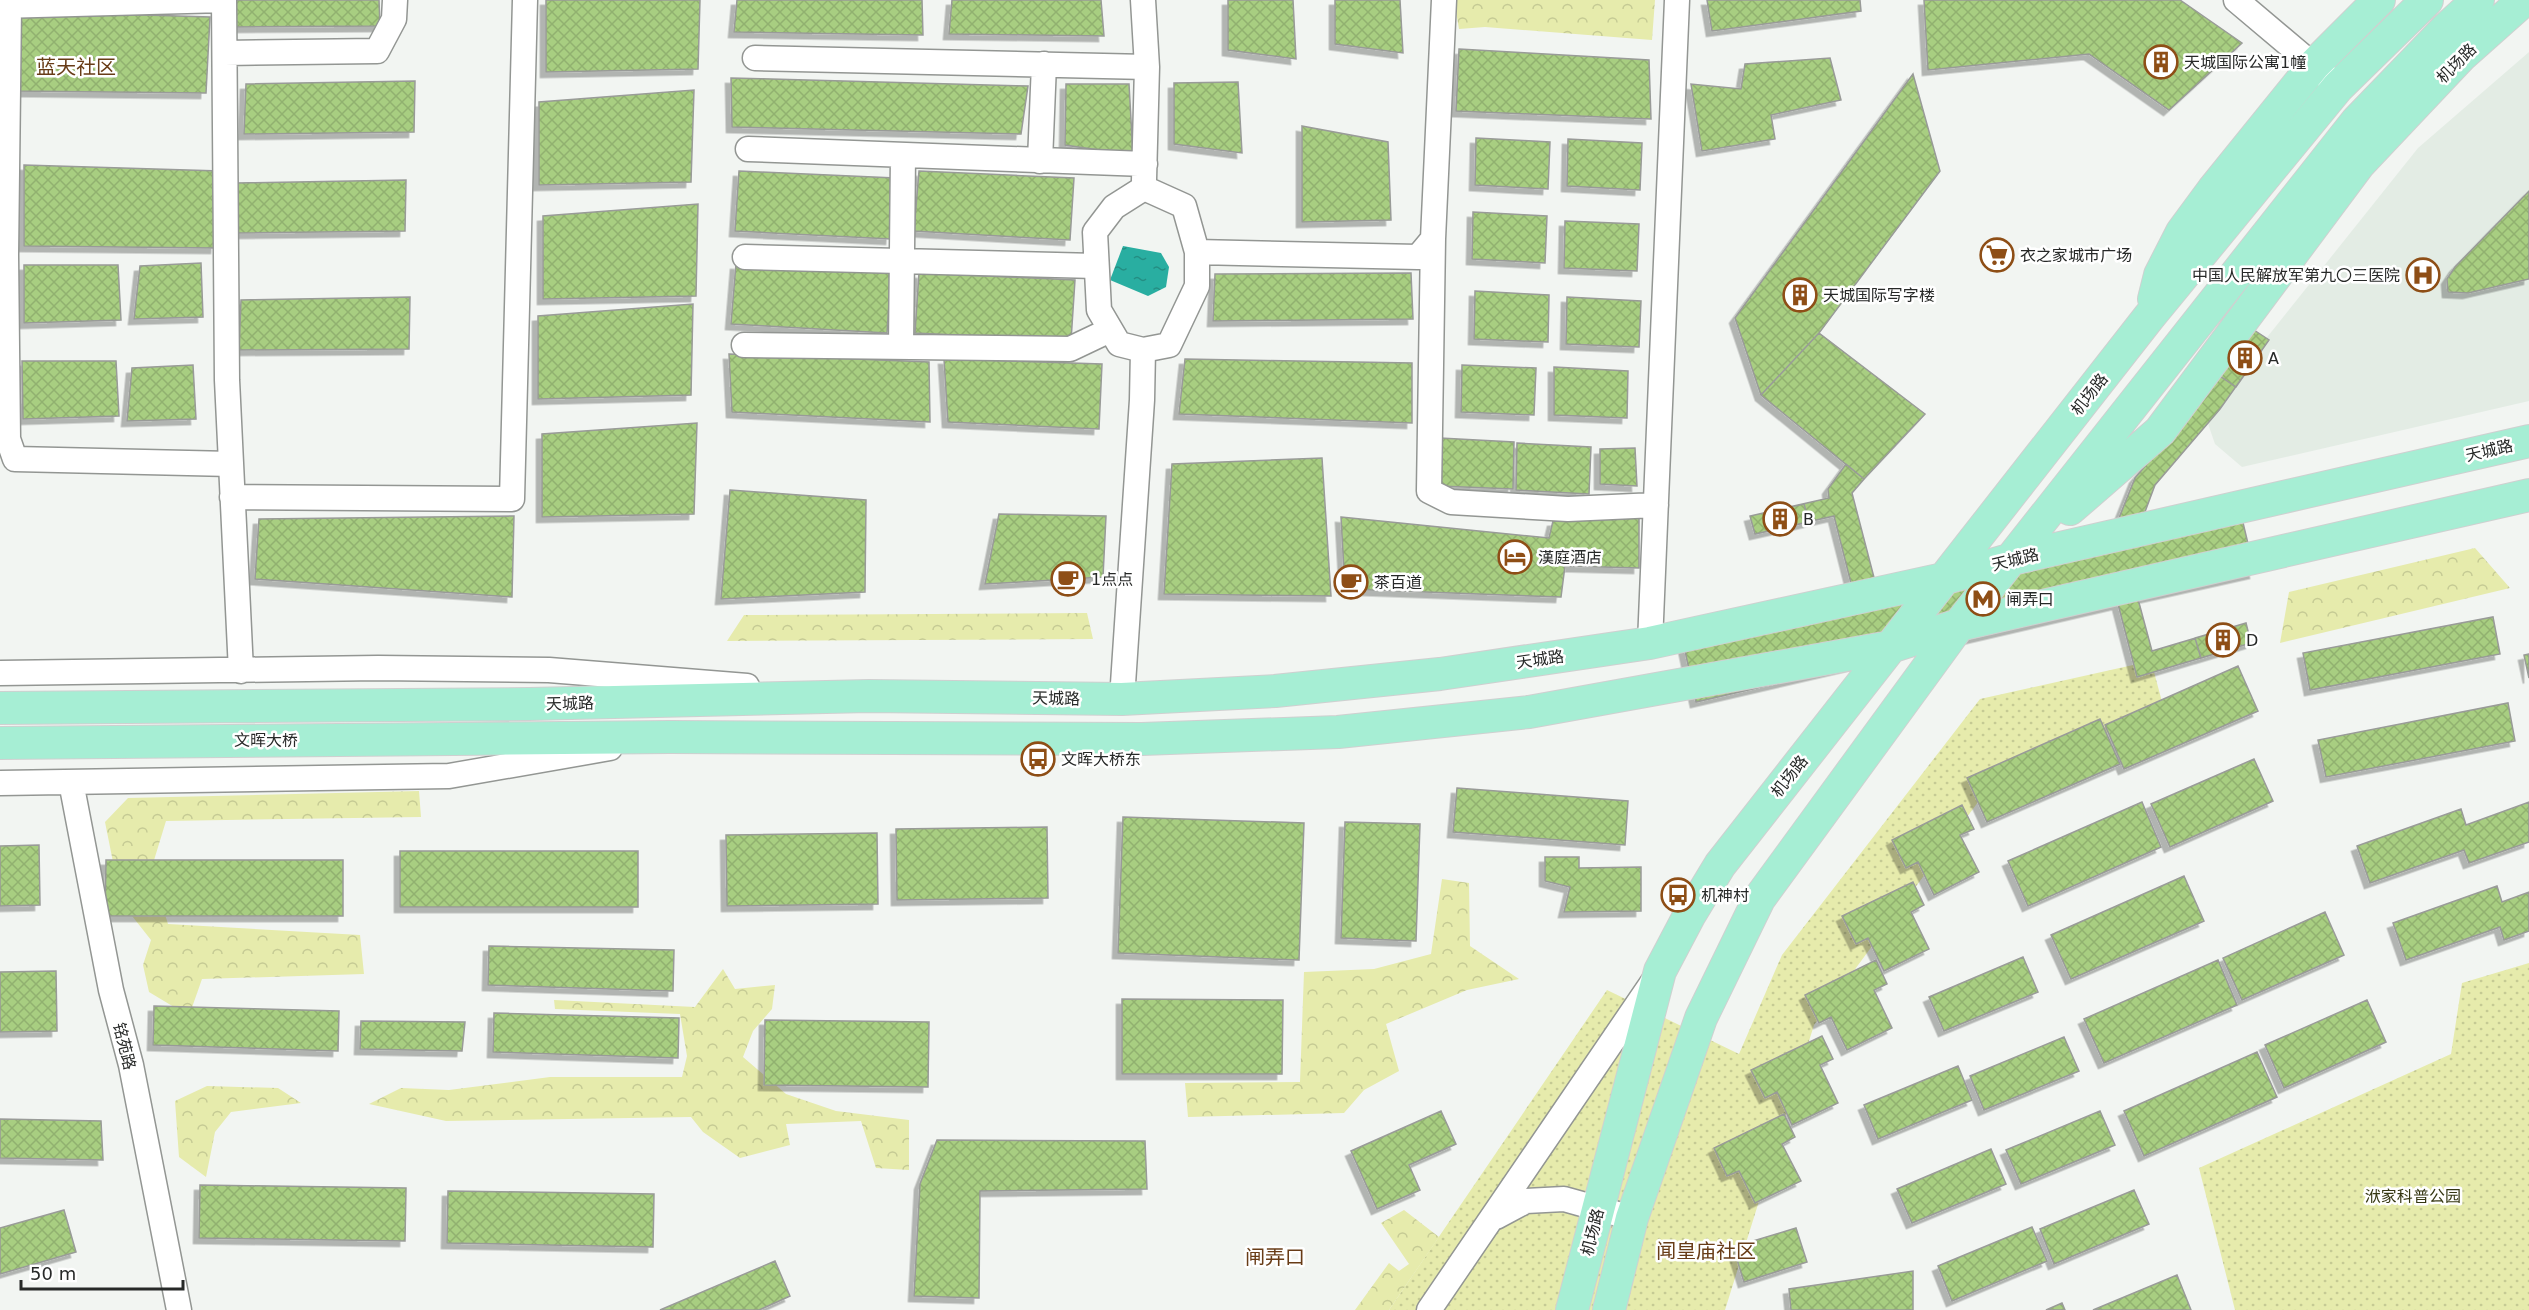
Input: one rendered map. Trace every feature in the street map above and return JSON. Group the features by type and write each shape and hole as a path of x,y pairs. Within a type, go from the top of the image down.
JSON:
{"main road":[{"name":"机场路","path":"2150,317 2160,275 2182,232 2314,65 2379,0"},
{"name":"机场路","path":"1572,1310 1660,971 1689,916 1720,865 2150,317 2338,87 2427,0"},
{"name":"机场路","path":"1609,1310 1632,1218 1701,1018 1759,899 1959,625 2357,121 2446,29 2478,0"},
{"name":"机场路","path":"2012,559 2160,430 2359,164 2461,56 2524,0"},
{"name":"天城路","path":"529,704 869,696 1122,699 1275,691 1423,676 1650,643 1943,579 2012,559 2529,441"},
{"path":"670,737 1142,739 1338,732 1529,712 1890,646 1959,625 2529,495"},
{"name":"文晖大桥","path":"0,708 529,704"},
{"name":"文晖大桥","path":"0,743 670,737"}],"street":[{"path":"231,464 15,459 8,439 4,6 224,0 226,380 231,464 241,671"},
{"path":"225,52 376,51 394,19 395,0"},
{"path":"232,497 512,499 525,0"},
{"path":"1143,0 1147,67 1144,189"},
{"path":"1444,0 1433,239 1429,491 1451,502 1568,509 1656,505"},
{"path":"1650,643 1677,0"},
{"path":"2236,0 2338,87"},
{"path":"755,58 1147,67"},
{"path":"1040,160 1044,64"},
{"path":"748,149 1145,164"},
{"path":"901,347 903,155"},
{"path":"1144,189 1184,206 1197,252 1197,286 1169,345 1143,351 1119,344 1099,310 1095,232 1114,207 1144,189"},
{"path":"1197,252 1418,257 1433,239"},
{"path":"745,257 1096,266"},
{"path":"744,345 1070,349 1110,330"},
{"path":"1122,699 1142,400 1143,351"},
{"path":"0,674 378,668 549,670 869,696"},
{"path":"0,783 448,776 670,737"},
{"name":"铭苑路","path":"71,782 111,990 131,1065 179,1310"},
{"path":"1429,1310 1660,971"},
{"path":"1491,1219 1526,1200 1564,1199 1632,1218"}],"shaded area":[{"name":"中国人民解放军第九〇三医院","path":"2529,52 2529,401 2242,467 2215,444 2205,415 2418,148"}],"green space":[{"path":"1454,0 1655,0 1652,40 1485,27 1459,29"},
{"path":"2475,548 2510,588 2280,643 2289,592"},
{"path":"1087,613 1093,639 727,641 744,615"},
{"path":"2151,661 2164,709 1995,779 1814,1025 1725,1310 1389,1310 1607,990 1739,1054 1782,955 1980,699"},
{"path":"419,791 421,817 166,821 151,870 168,924 360,935 364,974 202,979 189,1016 149,992 143,965 151,940 121,902 105,822 128,798"},
{"path":"1442,879 1469,883 1470,946 1519,979 1467,990 1386,1024 1399,1071 1364,1090 1344,1113 1188,1117 1185,1083 1300,1082 1304,972 1374,969 1431,954"},
{"name":"洑家科普公园","path":"2529,963 2529,1310 2235,1310 2199,1168 2451,1054 2462,983"},
{"path":"723,969 735,989 775,985 772,1009 753,1031 743,1057 786,1094 836,1111 909,1120 909,1170 876,1168 861,1121 786,1124 790,1145 740,1158 703,1132 691,1117 446,1121 369,1104 401,1088 449,1090 550,1077 682,1077 687,1056 680,1014 555,1009 554,1000 695,1007"},
{"path":"207,1086 278,1088 301,1103 231,1112 215,1132 206,1177 179,1157 175,1101"},
{"path":"1404,1210 1439,1237 1389,1310 1355,1310 1389,1263 1399,1271 1409,1264 1381,1223"}],"water":[{"path":"1123,246 1161,253 1169,267 1166,287 1148,296 1110,280"}],"building":[{"path":"235,0 379,0 380,26 234,27"},
{"path":"546,0 700,0 698,69 546,72"},
{"path":"737,0 922,0 923,35 734,32"},
{"path":"952,0 1101,0 1104,36 949,34"},
{"path":"1228,0 1293,0 1296,59 1228,50"},
{"path":"1335,0 1400,0 1403,53 1335,44"},
{"path":"1707,0 1860,0 1861,11 1712,31"},
{"name":"天城国际公寓1幢","path":"1924,0 2180,0 2242,43 2169,110 2089,54 1928,70"},
{"path":"15,11 210,17 206,93 15,91"},
{"path":"1459,49 1649,60 1651,119 1456,111"},
{"path":"1830,58 1841,100 1771,115 1775,139 1702,151 1691,84 1741,89 1745,64"},
{"name":"天城国际写字楼","path":"1913,74 1940,171 1819,333 1925,414 1864,479 1761,395 1735,318"},
{"path":"731,78 1028,86 1021,134 732,127"},
{"path":"415,81 414,132 244,134 246,84"},
{"path":"1238,82 1242,153 1174,144 1174,83"},
{"path":"1066,84 1129,84 1133,155 1065,145"},
{"path":"694,90 691,182 539,185 539,102"},
{"path":"1302,126 1388,142 1391,220 1302,222"},
{"path":"1476,138 1550,142 1548,189 1475,185"},
{"path":"1568,139 1642,143 1640,190 1567,186"},
{"path":"24,165 220,171 216,248 24,246"},
{"path":"739,171 895,178 891,239 735,231"},
{"path":"919,171 1074,178 1070,240 914,231"},
{"path":"406,180 405,231 235,233 237,183"},
{"path":"2529,191 2529,279 2468,293 2448,292 2447,279 2455,267"},
{"path":"698,204 696,296 543,299 543,216"},
{"path":"1473,212 1547,216 1545,263 1472,259"},
{"path":"1565,221 1639,224 1637,271 1564,268"},
{"path":"201,263 203,317 134,319 140,266"},
{"path":"736,264 891,272 887,333 731,324"},
{"path":"24,265 118,265 121,320 24,323"},
{"path":"919,273 1075,280 1071,341 915,333"},
{"path":"1411,273 1413,319 1213,321 1215,274"},
{"path":"1475,291 1549,295 1548,342 1474,339"},
{"path":"410,297 409,349 239,350 241,300"},
{"path":"1567,297 1641,301 1639,347 1566,344"},
{"path":"693,304 691,395 538,399 538,316"},
{"name":"闸弄口","path":"2254,330 2269,340 2220,409 2155,485 2139,528 2239,506 2255,573 2138,599 2152,651 2246,623 2251,643 2137,677 2118,604 1696,702 1681,632 1854,595 1834,516 1755,534 1750,516 1829,498 1828,489 1846,464 1864,479 1852,493 1877,589 2113,533 2135,478 2206,394"},
{"name":"A","path":"2254,330 2269,340 2236,387 2220,376"},
{"path":"1819,333 1925,414 1864,479 1761,395"},
{"path":"729,354 929,362 930,422 732,412"},
{"path":"944,359 1102,364 1099,429 948,422"},
{"path":"1185,359 1412,363 1412,423 1179,414"},
{"path":"22,361 116,361 119,416 23,419"},
{"path":"193,365 196,419 127,421 132,368"},
{"path":"1462,365 1536,368 1534,415 1461,412"},
{"path":"1554,367 1628,371 1627,418 1554,415"},
{"path":"697,423 694,514 542,517 542,434"},
{"path":"1440,438 1514,442 1513,489 1439,486"},
{"path":"1517,443 1591,447 1589,494 1516,490"},
{"path":"1635,448 1637,486 1600,484 1600,449"},
{"path":"1322,458 1331,596 1164,594 1172,464"},
{"path":"730,490 866,500 865,592 721,599"},
{"name":"B","path":"1804,504 1809,522 1755,534 1750,516"},
{"path":"999,514 1106,516 1103,577 985,584"},
{"path":"514,516 512,597 255,579 259,519"},
{"path":"1341,517 1549,538 1553,521 1639,517 1639,568 1565,566 1561,597 1345,589"},
{"path":"2493,617 2500,654 2310,690 2303,653"},
{"name":"D","path":"2246,623 2251,643 2201,658 2195,638"},
{"path":"2529,654 2529,678 2524,655"},
{"path":"2238,666 2258,711 2124,769 2105,725"},
{"path":"2508,703 2515,741 2326,777 2318,740"},
{"path":"2100,719 2120,764 1987,822 1967,778"},
{"path":"2254,759 2273,801 2170,847 2151,804"},
{"path":"1457,788 1628,801 1625,845 1453,832"},
{"path":"2142,802 2161,847 2028,906 2008,861"},
{"path":"2529,802 2529,842 2469,863 2464,850 2370,883 2357,846 2461,809 2466,825"},
{"path":"1962,805 1974,829 1960,835 1979,872 1934,895 1918,862 1906,868 1892,840"},
{"path":"1123,817 1304,823 1299,960 1118,953"},
{"path":"1345,822 1420,824 1416,941 1341,938"},
{"path":"1047,827 1048,898 897,900 896,829"},
{"path":"877,833 878,904 727,906 726,835"},
{"path":"39,845 40,905 0,906 0,846"},
{"path":"400,851 638,851 638,907 400,907"},
{"path":"1545,857 1579,857 1579,868 1641,867 1641,911 1564,912 1570,887 1545,881"},
{"path":"106,860 343,860 343,916 105,916"},
{"path":"2184,876 2204,921 2071,979 2051,935"},
{"path":"1913,882 1924,905 1911,912 1929,949 1884,971 1868,938 1856,944 1842,916"},
{"path":"2497,886 2502,902 2529,892 2529,931 2504,940 2500,927 2406,960 2393,923"},
{"path":"2325,912 2344,955 2242,1000 2223,958"},
{"path":"489,946 674,950 673,991 488,985"},
{"path":"2023,957 2038,992 1944,1031 1929,997"},
{"path":"1876,960 1887,984 1874,990 1892,1028 1847,1050 1831,1017 1819,1023 1805,995"},
{"path":"2218,960 2237,1005 2104,1063 2084,1019"},
{"path":"56,971 57,1031 0,1032 0,972"},
{"path":"1122,999 1283,1000 1282,1074 1122,1074"},
{"path":"2367,1000 2386,1042 2284,1088 2265,1045"},
{"path":"154,1006 339,1011 338,1051 153,1045"},
{"path":"494,1013 679,1018 678,1058 493,1052"},
{"path":"765,1020 929,1022 928,1087 764,1085"},
{"path":"361,1021 465,1022 462,1051 360,1049"},
{"path":"1822,1036 1833,1059 1820,1065 1838,1103 1792,1125 1777,1092 1765,1098 1751,1070"},
{"path":"2064,1037 2079,1071 1984,1110 1970,1076"},
{"path":"2257,1052 2277,1097 2144,1156 2124,1111"},
{"path":"1958,1066 1972,1100 1878,1139 1864,1105"},
{"path":"1441,1111 1456,1144 1409,1165 1420,1190 1377,1209 1351,1151"},
{"path":"2100,1111 2115,1145 2021,1184 2006,1150"},
{"path":"1784,1114 1795,1137 1782,1144 1801,1181 1755,1203 1739,1171 1727,1176 1714,1148"},
{"path":"0,1119 101,1121 103,1160 0,1158"},
{"path":"937,1140 1145,1141 1147,1189 980,1191 979,1298 914,1296 920,1184"},
{"path":"1991,1149 2006,1184 1912,1223 1897,1189"},
{"path":"200,1185 406,1188 405,1241 199,1238"},
{"path":"2134,1190 2149,1224 2054,1264 2040,1229"},
{"path":"448,1191 654,1194 653,1247 447,1243"},
{"path":"64,1210 76,1252 0,1274 0,1228"},
{"path":"2032,1227 2047,1261 1952,1301 1938,1266"},
{"path":"1796,1228 1807,1262 1744,1282 1733,1247"},
{"path":"775,1261 790,1296 759,1310 660,1310"},
{"path":"1913,1271 1913,1310 1791,1310 1789,1289"},
{"path":"2177,1275 2191,1310 2093,1310"},
{"path":"2062,1303 2065,1310 2046,1310"}],"place":[{"name":"天城国际公寓1幢","path":"2161,62"},
{"name":"衣之家城市广场","path":"1997,255"},
{"name":"中国人民解放军第九〇三医院","path":"2423,275"},
{"name":"天城国际写字楼","path":"1800,295"},
{"name":"A","path":"2245,358"},
{"name":"B","path":"1780,519"},
{"name":"漢庭酒店","path":"1515,557"},
{"name":"1点点","path":"1068,579"},
{"name":"茶百道","path":"1351,582"},
{"name":"闸弄口","path":"1983,599"},
{"name":"D","path":"2223,640"},
{"name":"文晖大桥东","path":"1038,759"},
{"name":"机神村","path":"1678,895"}],"district":[{"name":"蓝天社区","path":"76,67"},
{"name":"闻皇庙社区","path":"1706,1251"},
{"name":"闸弄口","path":"1275,1257"}]}
